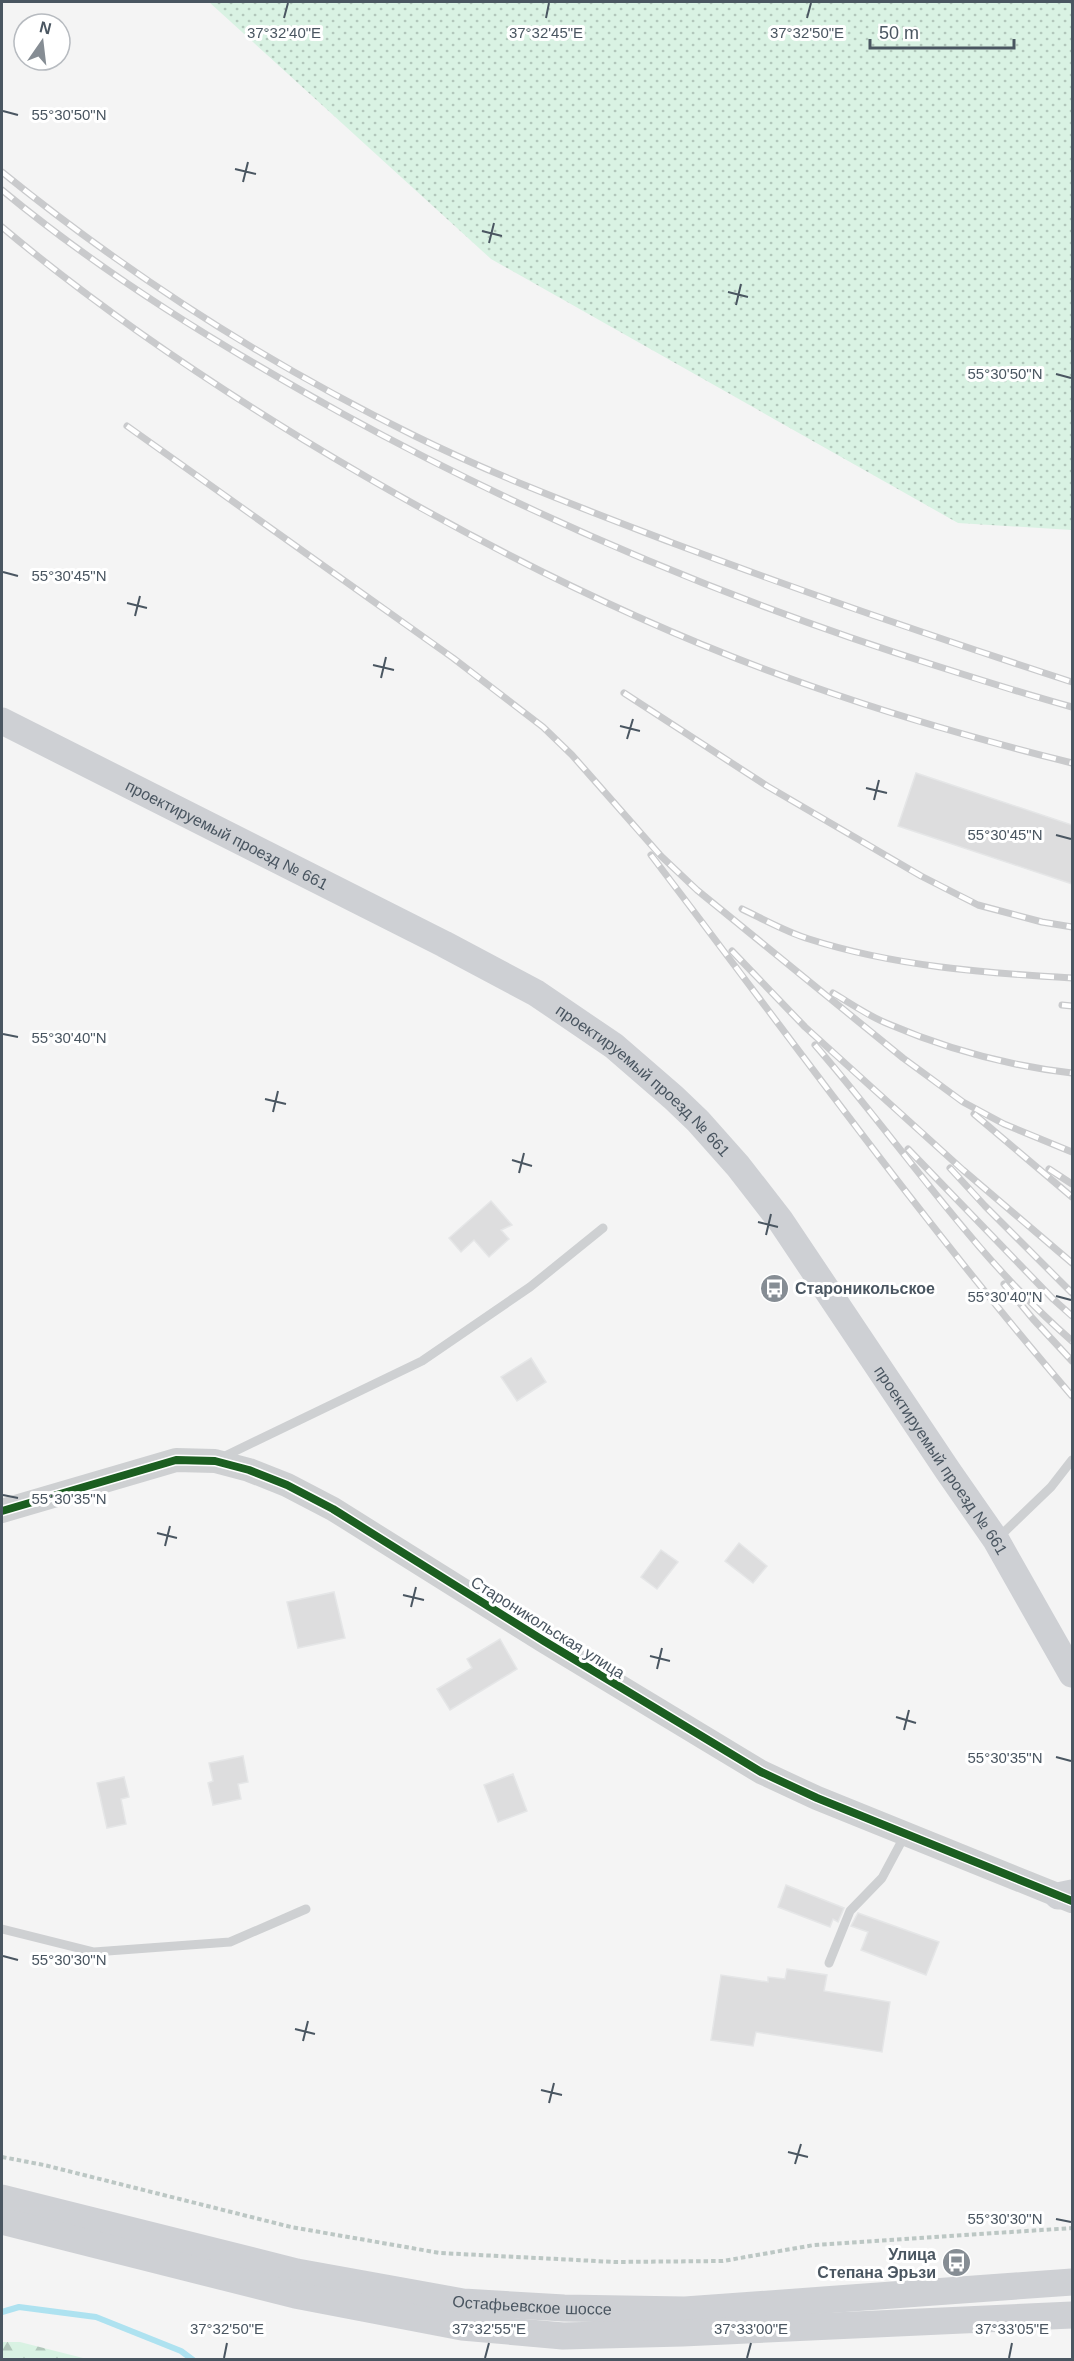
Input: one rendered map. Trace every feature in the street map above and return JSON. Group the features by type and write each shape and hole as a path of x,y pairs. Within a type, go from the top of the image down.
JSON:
{"main road":[{"name":"проектируемый проезд № 661","path":"2,721 444,944 536,993 614,1046 698,1121 738,1166 780,1220 996,1540 1072,1674"},
{"name":"Остафьевское шоссе","path":"2,2198 297,2272 463,2302 564,2308 685,2310 1072,2282"},
{"name":"Остафьевское шоссе","path":"2,2221 295,2295 462,2326 562,2336 683,2334 1072,2315"}],"street":[{"name":"Староникольская улица","path":"2,1511 176,1460 215,1461 249,1470 287,1485 333,1509 544,1641 761,1772 817,1798 1068,1897"}],"lane":[{"path":"215,1461 422,1361 530,1287 603,1228"},
{"path":"996,1540 1051,1487 1072,1460"},
{"path":"829,1963 850,1911 882,1878 906,1833"},
{"path":"2,1929 94,1952 230,1942 306,1910"}],"path":[{"path":"2,2157 44,2165 291,2228 440,2253 615,2262 723,2261 814,2245 1072,2228"}],"green space":[{"path":"209,2 1072,2 1072,530 958,523 491,259"},
{"path":"2,2342 20,2342 87,2359 2,2359"}],"building":[{"path":"916,773 1072,825 1072,884 898,826"},
{"path":"491,1201 512,1225 501,1230 509,1239 489,1257 474,1240 461,1252 449,1238"},
{"path":"531,1358 546,1382 517,1401 501,1377"},
{"path":"739,1543 767,1566 753,1583 725,1561"},
{"path":"661,1550 678,1562 657,1589 641,1577"},
{"path":"334,1592 345,1638 298,1648 287,1602"},
{"path":"500,1639 517,1669 450,1710 437,1689 472,1668 467,1659"},
{"path":"243,1756 248,1782 238,1784 241,1799 213,1805 208,1783 213,1781 209,1763"},
{"path":"513,1774 527,1811 498,1822 484,1785"},
{"path":"124,1777 129,1797 121,1799 126,1824 107,1828 97,1783"},
{"path":"786,1885 844,1908 838,1922 833,1919 830,1927 778,1907"},
{"path":"858,1913 939,1942 926,1975 861,1950 868,1932 851,1926"},
{"path":"787,1969 827,1975 824,1991 890,2002 882,2052 756,2032 753,2046 711,2040 721,1975 768,1982 768,1977 785,1979"}],"waterway":[{"path":"2,2312 19,2307 96,2317 181,2351 193,2360"}],"railway":[{"path":"2,172 99,247 201,316 306,379 446,451 541,492 720,561 1072,682"},
{"path":"2,190 125,282 210,337 343,414 487,488 635,555 786,615 940,667 1072,707"},
{"path":"2,227 111,312 265,416 426,511 551,576 679,635 811,686 875,708 1072,763"},
{"path":"127,426 453,658 543,727 572,755 661,856 697,890 903,1058 963,1102 1004,1124 1072,1152"},
{"path":"624,693 767,786 921,876 978,905 1042,922 1072,927"},
{"path":"651,855 910,1197 1072,1396"},
{"path":"742,909 800,936 873,956 972,971 1072,978"},
{"path":"732,951 805,1027 963,1170 1072,1263"},
{"path":"833,993 879,1020 931,1040 1001,1061 1072,1073"},
{"path":"1062,1005 1072,1006"},
{"path":"815,1045 970,1236 1036,1308 1072,1341"},
{"path":"974,1114 1072,1197"},
{"path":"908,1149 1072,1316"},
{"path":"950,1168 1072,1293"},
{"path":"1049,1169 1072,1184"},
{"path":"1004,1284 1072,1361"}],"cycle path":[{"path":"2,1511 176,1460 215,1461 249,1470 287,1485 333,1509 544,1641 761,1772 817,1798 1072,1901"}],"place":[{"name":"Староникольское","path":"774,1288"},
{"name":"Улица Степана Эрьзи","path":"957,2263"}]}
